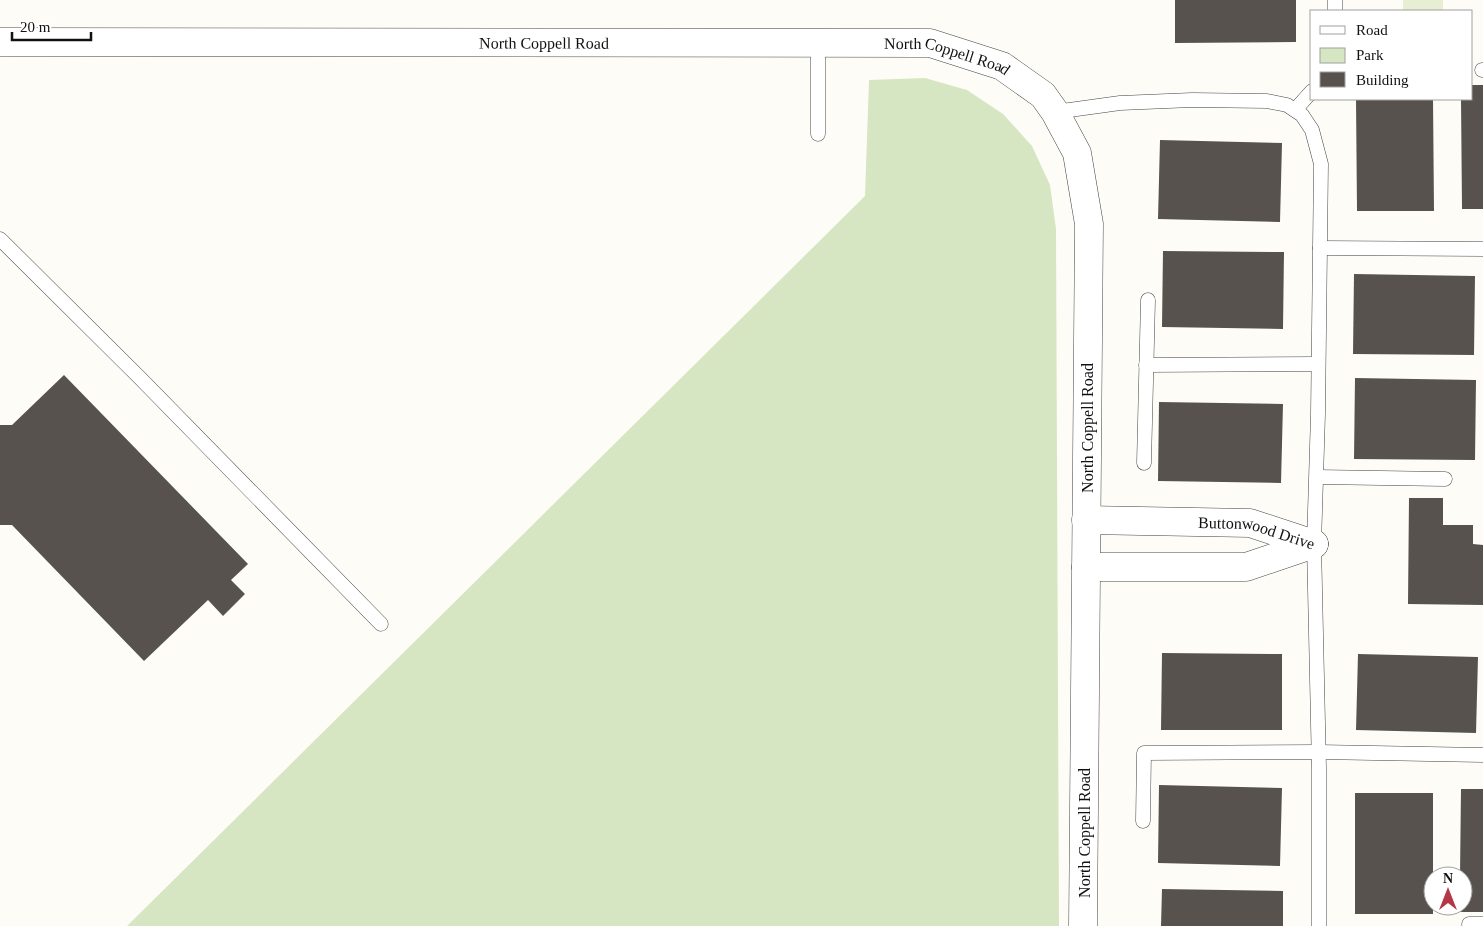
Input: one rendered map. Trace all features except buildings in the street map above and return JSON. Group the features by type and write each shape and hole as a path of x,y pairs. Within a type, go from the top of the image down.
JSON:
{"street":[{"name":"North Coppell Road","path":"0,42 930,43 1002,66 1043,95 1055,112 1076,153 1089,224 1083,926"},
{"name":"Buttonwood Drive","path":"1086,520 1250,523 1314,544"},
{"name":"Buttonwood Drive","path":"1086,567 1246,567 1314,544"}],"lane":[{"path":"818,43 818,134"},
{"path":"1295,110 1310,93"},
{"path":"1055,112 1120,103 1192,100 1268,101 1287,105 1295,110 1302,115 1312,130 1321,164 1317,477 1314,544 1319,926"},
{"path":"0,238 381,624"},
{"path":"1320,248 1483,249"},
{"path":"1144,462 1148,300"},
{"path":"1146,365 1318,364"},
{"path":"1317,477 1445,480"},
{"path":"1143,821 1144,753 1318,752 1483,755"}],"green space":[{"path":"1403,0 1443,0 1443,10 1403,10"},
{"path":"925,78 967,90 1003,114 1032,146 1050,185 1056,229 1059,926 127,926 865,196 869,80"}]}
